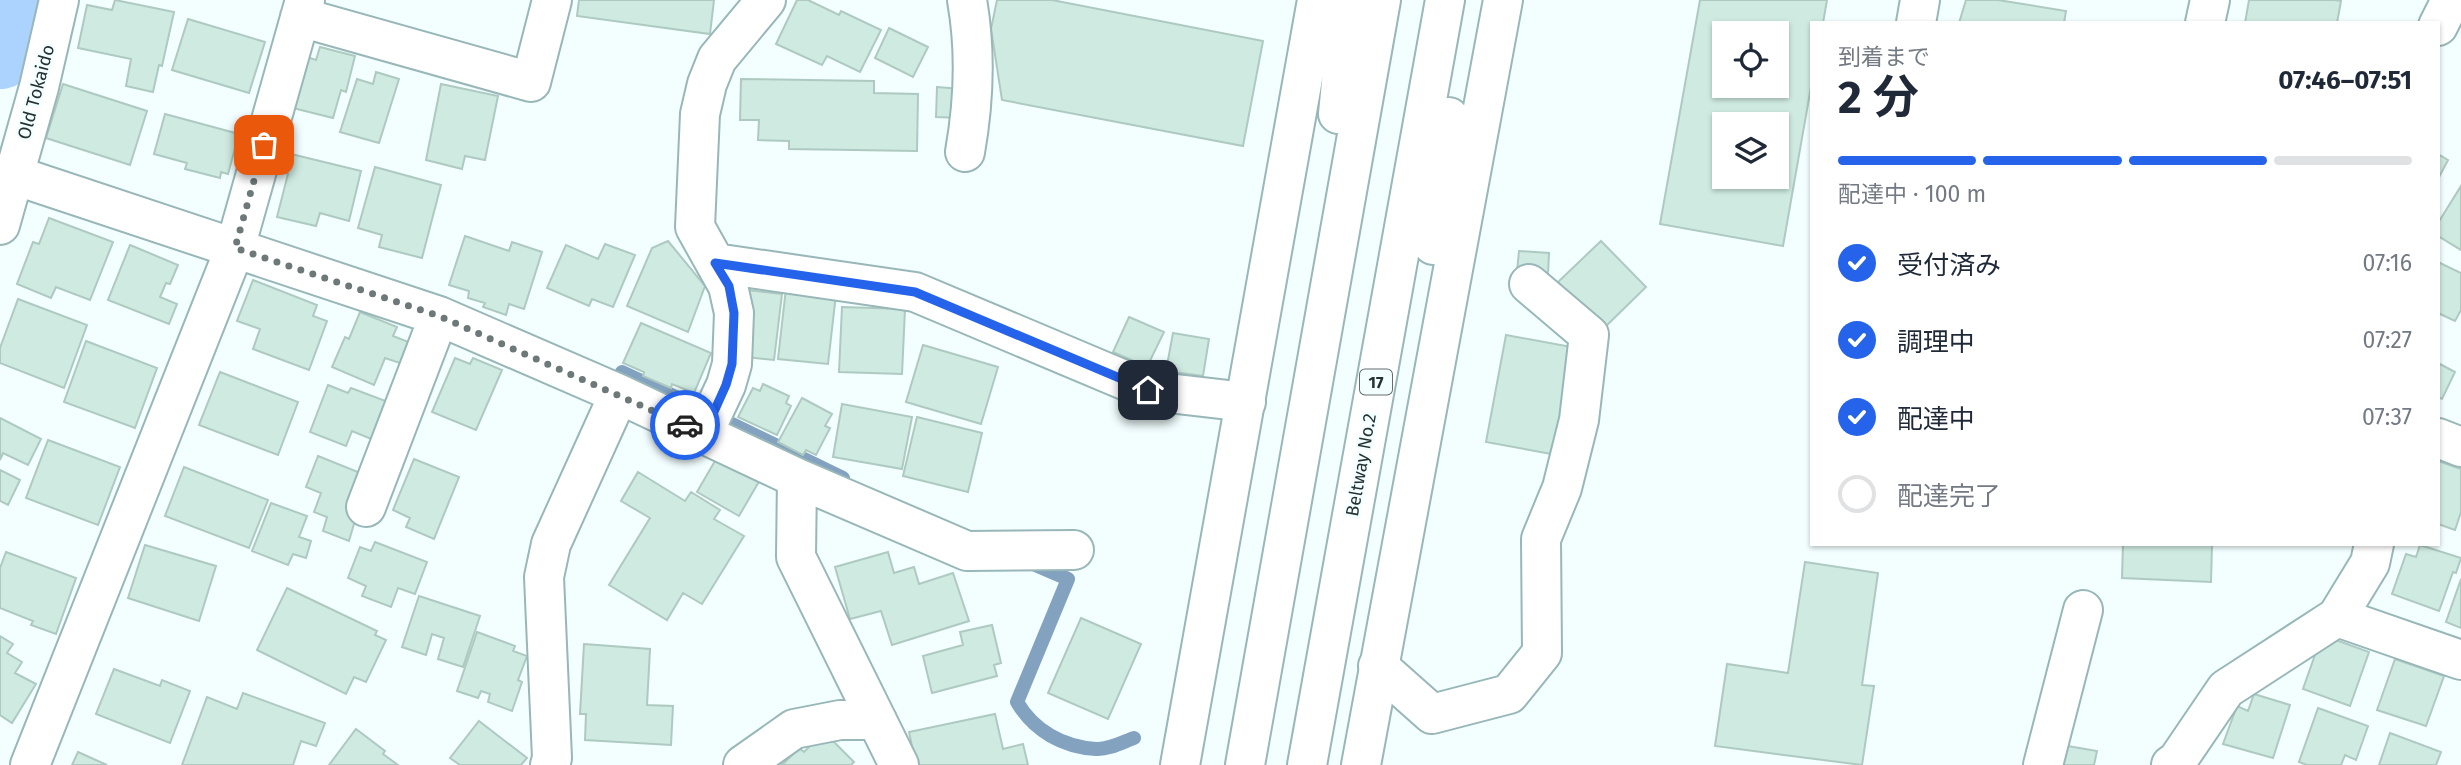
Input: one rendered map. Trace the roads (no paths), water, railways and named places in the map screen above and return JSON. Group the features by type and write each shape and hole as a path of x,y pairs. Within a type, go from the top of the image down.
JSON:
{"street":[{"name":"Old Tokaido","path":"0,225 39,87 59,0"},
{"path":"30,765 235,248 302,8 531,82 552,0"},
{"path":"704,434 726,385 732,364 734,313 729,286 695,227 700,114 707,84 718,59 766,0"},
{"path":"965,152 972,111 973,35 967,0"},
{"path":"1180,765 1317,0"},
{"path":"1312,388 1349,0"},
{"path":"1245,765 1381,0"},
{"name":"Beltway No.2","path":"1307,765 1445,0"},
{"path":"1387,615 1463,0"},
{"path":"1361,765 1503,0"},
{"path":"1916,21 1920,0"},
{"path":"2206,21 2210,0"},
{"path":"14,175 439,316 619,394 797,478 967,551 1074,550"},
{"path":"715,263 915,292 1158,391 1246,402"},
{"path":"1378,666 1432,714 1509,694 1542,653 1541,539 1562,488 1579,419 1589,335 1529,284"},
{"path":"366,507 439,316"},
{"path":"550,765 552,758 544,577 551,544 619,394"},
{"path":"2440,439 2461,447"},
{"path":"797,478 796,557 899,765"},
{"path":"2179,764 2227,689 2337,617 2370,563 2374,546"},
{"path":"2043,765 2083,610"},
{"path":"2337,617 2461,660"},
{"path":"743,765 794,729 840,720 877,720"}],"waterway":[{"path":"0,49 11,0"},
{"path":"622,372 689,403"},
{"path":"730,423 843,478"},
{"path":"1031,563 1068,579 1017,702 1041,729 1072,745 1101,749 1134,738"}]}
